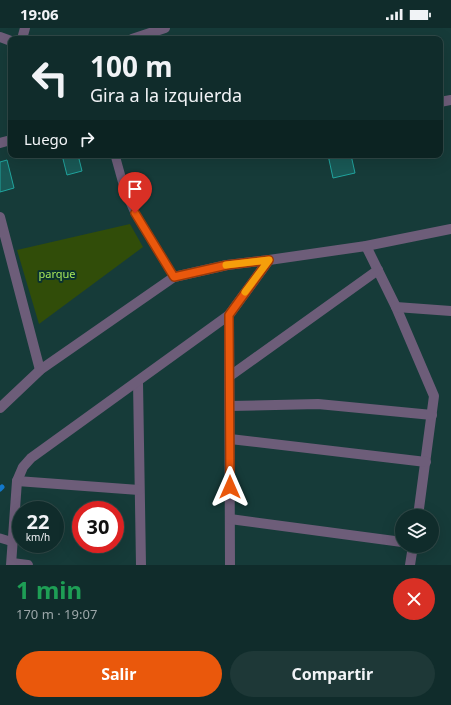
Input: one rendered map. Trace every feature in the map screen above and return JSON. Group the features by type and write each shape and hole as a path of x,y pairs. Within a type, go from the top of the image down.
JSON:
{"street":[{"path":"141,36 165,28"},
{"path":"0,217 40,370"},
{"path":"0,408 40,370 174,277 227,265 366,246 451,229"},
{"path":"366,246 396,307 434,396 419,509"},
{"path":"16,501 17,481 23,467 31,458 229,315 269,260"},
{"path":"230,376 378,270"},
{"path":"396,307 451,311"},
{"path":"229,315 230,565"},
{"path":"138,382 141,565"},
{"path":"230,406 318,404 432,415"},
{"path":"230,439 426,462"},
{"path":"17,481 139,490"},
{"path":"230,519 395,541"},
{"path":"12,553 12,564 28,565"},
{"path":"410,565 412,553"}],"lane":[{"path":"116,158 125,190 135,213 174,277"},
{"path":"0,538 12,542"}],"green space":[{"name":"parque","path":"130,224 143,247 39,324 17,250"}],"building":[{"path":"63,158 79,158 82,171 67,175"},
{"path":"329,158 352,158 355,173 333,178"},
{"path":"7,160 14,188 0,192 0,162"}],"slow traffic":[{"path":"226,265 269,260 245,292"}],"route":[{"path":"135,213 174,277 227,265 269,260 229,315 230,487"}]}
